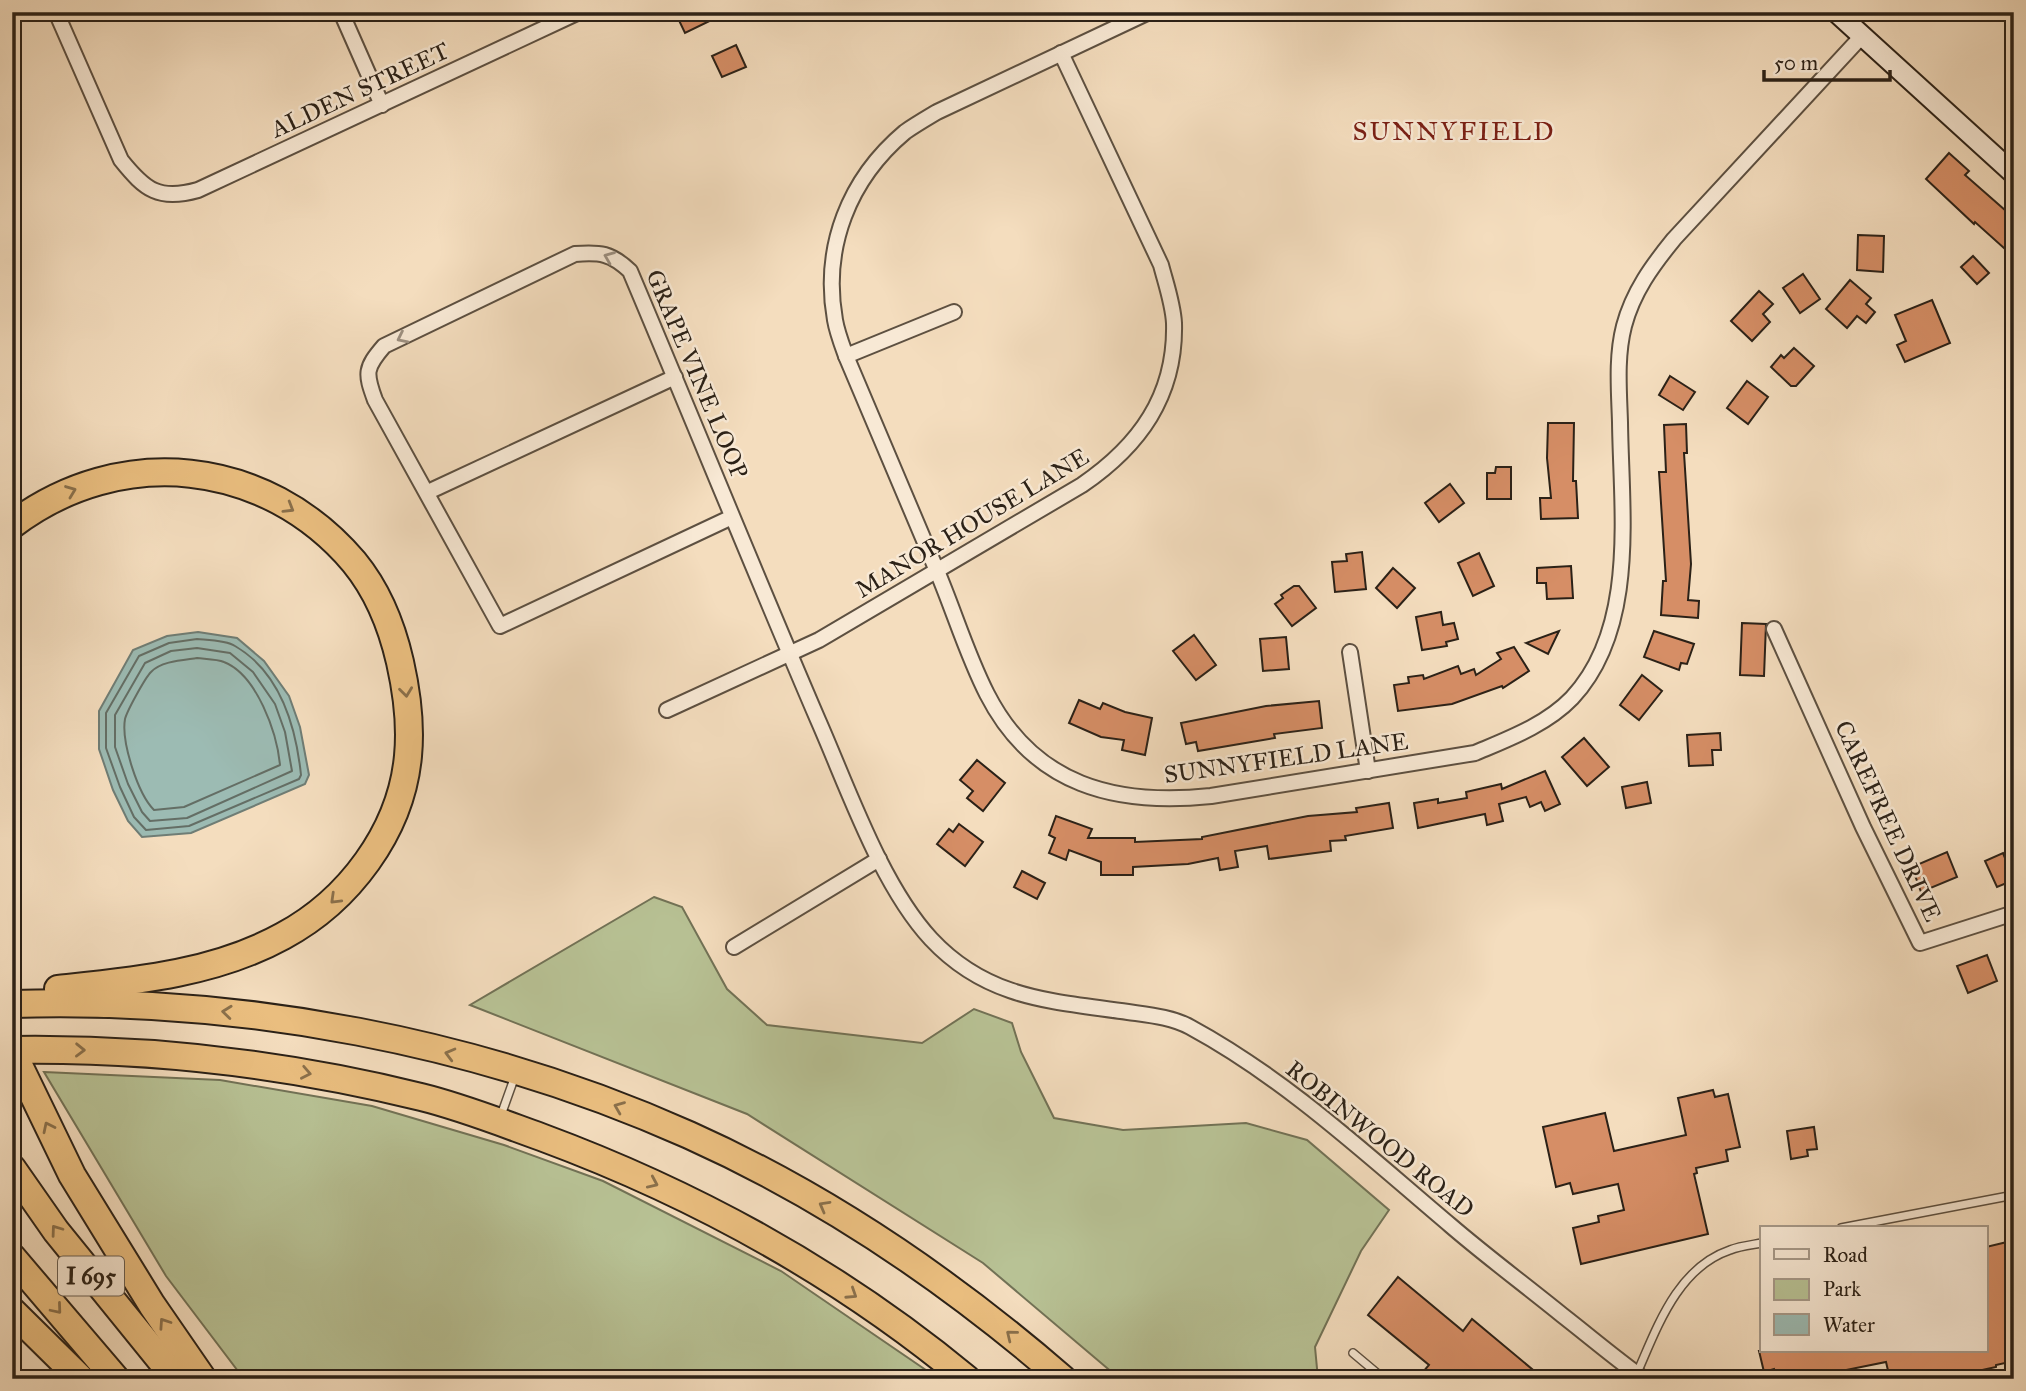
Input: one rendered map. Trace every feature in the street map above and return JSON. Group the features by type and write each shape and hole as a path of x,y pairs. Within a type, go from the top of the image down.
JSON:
{"highway":[{"path":"12,525 61,494 98,481 170,471 208,475 243,485 284,504 325,531 355,564 383,608 396,645 409,716 408,757 401,789 378,844 336,900 310,920 248,953 181,972 126,982 12,993"},
{"path":"12,1004 165,1006 274,1017 360,1031 516,1071 611,1103 764,1172 840,1215 981,1311 1063,1379"},
{"path":"203,1379 110,1239 72,1175 12,1051 101,1050 260,1064 422,1097 499,1122 660,1185 738,1225 874,1308 967,1379"},
{"name":"I 695","path":"12,1168 56,1231 176,1379"},
{"name":"I 695","path":"12,1257 116,1379"},
{"path":"12,1311 81,1379"}],"street":[{"name":"ALDEN STREET","path":"56,12 121,160 136,179 158,193 178,196 198,190 579,12"},
{"path":"341,12 382,105"},
{"name":"SUNNYFIELD LANE","path":"1149,12 937,112 906,131 880,157 860,183 843,215 834,254 832,288 834,309 846,356 992,703 1004,723 1029,750 1058,773 1095,789 1135,798 1175,799 1475,753 1544,721 1572,698 1595,664 1614,619 1621,576 1619,365 1624,327 1634,297 1651,267 1674,239 1862,36"},
{"path":"1836,12 2014,174"},
{"name":"MANOR HOUSE LANE","path":"667,710 790,654 853,621 1082,485 1110,466 1132,444 1151,416 1166,384 1174,322 1161,265 1061,53"},
{"name":"GRAPE VINE LOOP","path":"732,517 500,626 375,400 367,377 370,361 384,346 575,254 598,252 618,259 630,271 790,654"},
{"path":"846,356 954,312"},
{"path":"428,492 675,377"},
{"name":"CAREFREE DRIVE","path":"1774,629 1863,827 1920,943 2014,913"},
{"path":"1350,652 1368,771"},
{"name":"ROBINWOOD ROAD","path":"790,654 879,859 930,938 959,963 1000,987 1045,1002 1159,1017 1184,1023 1207,1036 1281,1086 1351,1140 1452,1227 1633,1375"},
{"path":"734,947 879,859"}],"lane":[{"path":"499,1122 516,1071"},
{"path":"1851,1226 2014,1195"},
{"path":"1633,1375 1664,1312 1683,1284 1717,1256 1730,1250 1760,1244"},
{"path":"1353,1353 1384,1379"}],"green space":[{"path":"654,897 682,907 727,989 767,1025 922,1043 974,1009 1012,1023 1021,1052 1054,1118 1123,1130 1246,1123 1307,1140 1389,1210 1361,1251 1315,1347 1318,1379 1120,1379 983,1263 747,1114 470,1005"},
{"path":"44,1072 220,1080 372,1106 504,1145 603,1181 781,1271 939,1379 244,1379 166,1276"}],"water":[{"path":"198,632 237,638 264,661 289,696 300,727 309,775 305,784 191,833 142,837 128,821 113,790 99,749 99,711 133,650 167,636"}],"building":[{"path":"675,12 728,12 685,33"},
{"path":"736,45 746,67 722,77 712,56"},
{"path":"1949,153 1969,171 1965,175 2014,218 2014,257 1926,179"},
{"path":"1858,235 1884,236 1883,272 1857,270"},
{"path":"1973,256 1989,273 1977,284 1961,267"},
{"path":"1803,274 1820,299 1800,313 1783,288"},
{"path":"1850,280 1871,298 1866,304 1875,312 1866,323 1857,316 1847,328 1826,309"},
{"path":"1759,291 1773,304 1763,314 1770,322 1752,341 1731,321"},
{"path":"1932,300 1950,343 1905,362 1897,345 1906,341 1895,315"},
{"path":"1794,348 1814,366 1796,386 1791,386 1771,367 1781,355 1784,358"},
{"path":"1670,376 1695,392 1683,410 1659,395"},
{"path":"1747,381 1768,397 1748,424 1727,408"},
{"path":"1548,423 1574,423 1573,481 1576,481 1578,518 1541,519 1540,498 1551,498 1547,458"},
{"path":"1686,424 1687,453 1684,453 1691,564 1688,600 1699,601 1698,618 1661,615 1663,581 1666,581 1659,472 1666,472 1664,425"},
{"path":"1496,467 1511,467 1511,499 1487,499 1487,473 1495,473"},
{"path":"1450,484 1464,503 1439,522 1425,503"},
{"path":"1362,552 1366,589 1335,592 1332,562 1347,561 1346,554"},
{"path":"1479,553 1494,586 1473,596 1458,563"},
{"path":"1571,566 1573,598 1547,599 1546,583 1537,583 1537,568"},
{"path":"1393,568 1415,588 1397,608 1376,588"},
{"path":"1294,586 1299,586 1316,608 1292,626 1275,604 1283,598 1281,595"},
{"path":"1441,612 1443,625 1454,623 1458,639 1446,642 1447,646 1422,650 1416,617"},
{"path":"1742,623 1766,624 1764,676 1740,675"},
{"path":"1559,631 1548,654 1526,643"},
{"path":"1654,631 1694,644 1687,664 1681,663 1679,670 1644,657"},
{"path":"1194,635 1216,665 1196,680 1173,651"},
{"path":"1286,637 1289,669 1263,671 1260,639"},
{"path":"1514,647 1529,671 1503,688 1502,686 1452,704 1398,711 1394,685 1409,683 1408,677 1423,675 1424,679 1458,666 1461,674 1474,669 1476,675 1501,659 1497,653"},
{"path":"1642,675 1662,691 1639,720 1620,705"},
{"path":"1079,700 1100,709 1103,703 1125,712 1152,718 1145,755 1122,750 1124,740 1101,737 1069,723"},
{"path":"1319,701 1322,728 1274,734 1275,738 1198,751 1196,742 1186,744 1181,723 1266,706"},
{"path":"1720,733 1721,750 1712,750 1713,765 1689,766 1687,735"},
{"path":"1584,738 1609,767 1587,786 1562,757"},
{"path":"977,760 1005,783 983,811 967,798 973,791 960,780"},
{"path":"1545,771 1560,804 1545,811 1541,802 1530,807 1526,797 1499,804 1503,821 1487,825 1485,814 1418,828 1414,803 1438,799 1438,803 1467,798 1466,792 1501,784 1502,789"},
{"path":"1647,782 1651,803 1626,808 1622,787"},
{"path":"1389,803 1393,828 1345,836 1346,840 1330,841 1331,851 1269,859 1267,846 1235,851 1238,867 1220,870 1218,858 1188,864 1133,867 1133,875 1101,875 1101,862 1069,850 1066,860 1049,853 1055,838 1049,835 1056,816 1092,829 1088,838 1135,838 1135,842 1202,839 1308,816 1357,812 1356,808"},
{"path":"959,824 983,842 965,866 937,844 949,829 953,832"},
{"path":"1947,852 1957,877 1921,892 1912,867"},
{"path":"2003,853 2014,880 1997,887 1985,861"},
{"path":"1022,871 1045,883 1037,899 1014,887"},
{"path":"1987,955 1997,981 1968,993 1957,966"},
{"path":"1713,1090 1715,1097 1728,1094 1740,1147 1726,1150 1728,1161 1696,1168 1697,1173 1694,1174 1708,1234 1581,1264 1573,1228 1599,1222 1598,1216 1624,1210 1618,1184 1573,1194 1570,1183 1556,1187 1543,1127 1605,1113 1614,1151 1686,1135 1678,1098"},
{"path":"1814,1127 1817,1149 1807,1150 1808,1156 1791,1159 1787,1131"},
{"path":"2007,1242 2014,1272 2014,1361 1941,1379 1890,1379 1886,1362 1846,1370 1847,1375 1831,1379 1776,1379 1774,1369 1764,1372 1759,1351 1988,1352 1988,1247"},
{"path":"1398,1277 1463,1331 1472,1319 1544,1379 1431,1379 1423,1372 1429,1365 1368,1315"}],"district":[{"name":"SUNNYFIELD","path":"1454,131"}]}
